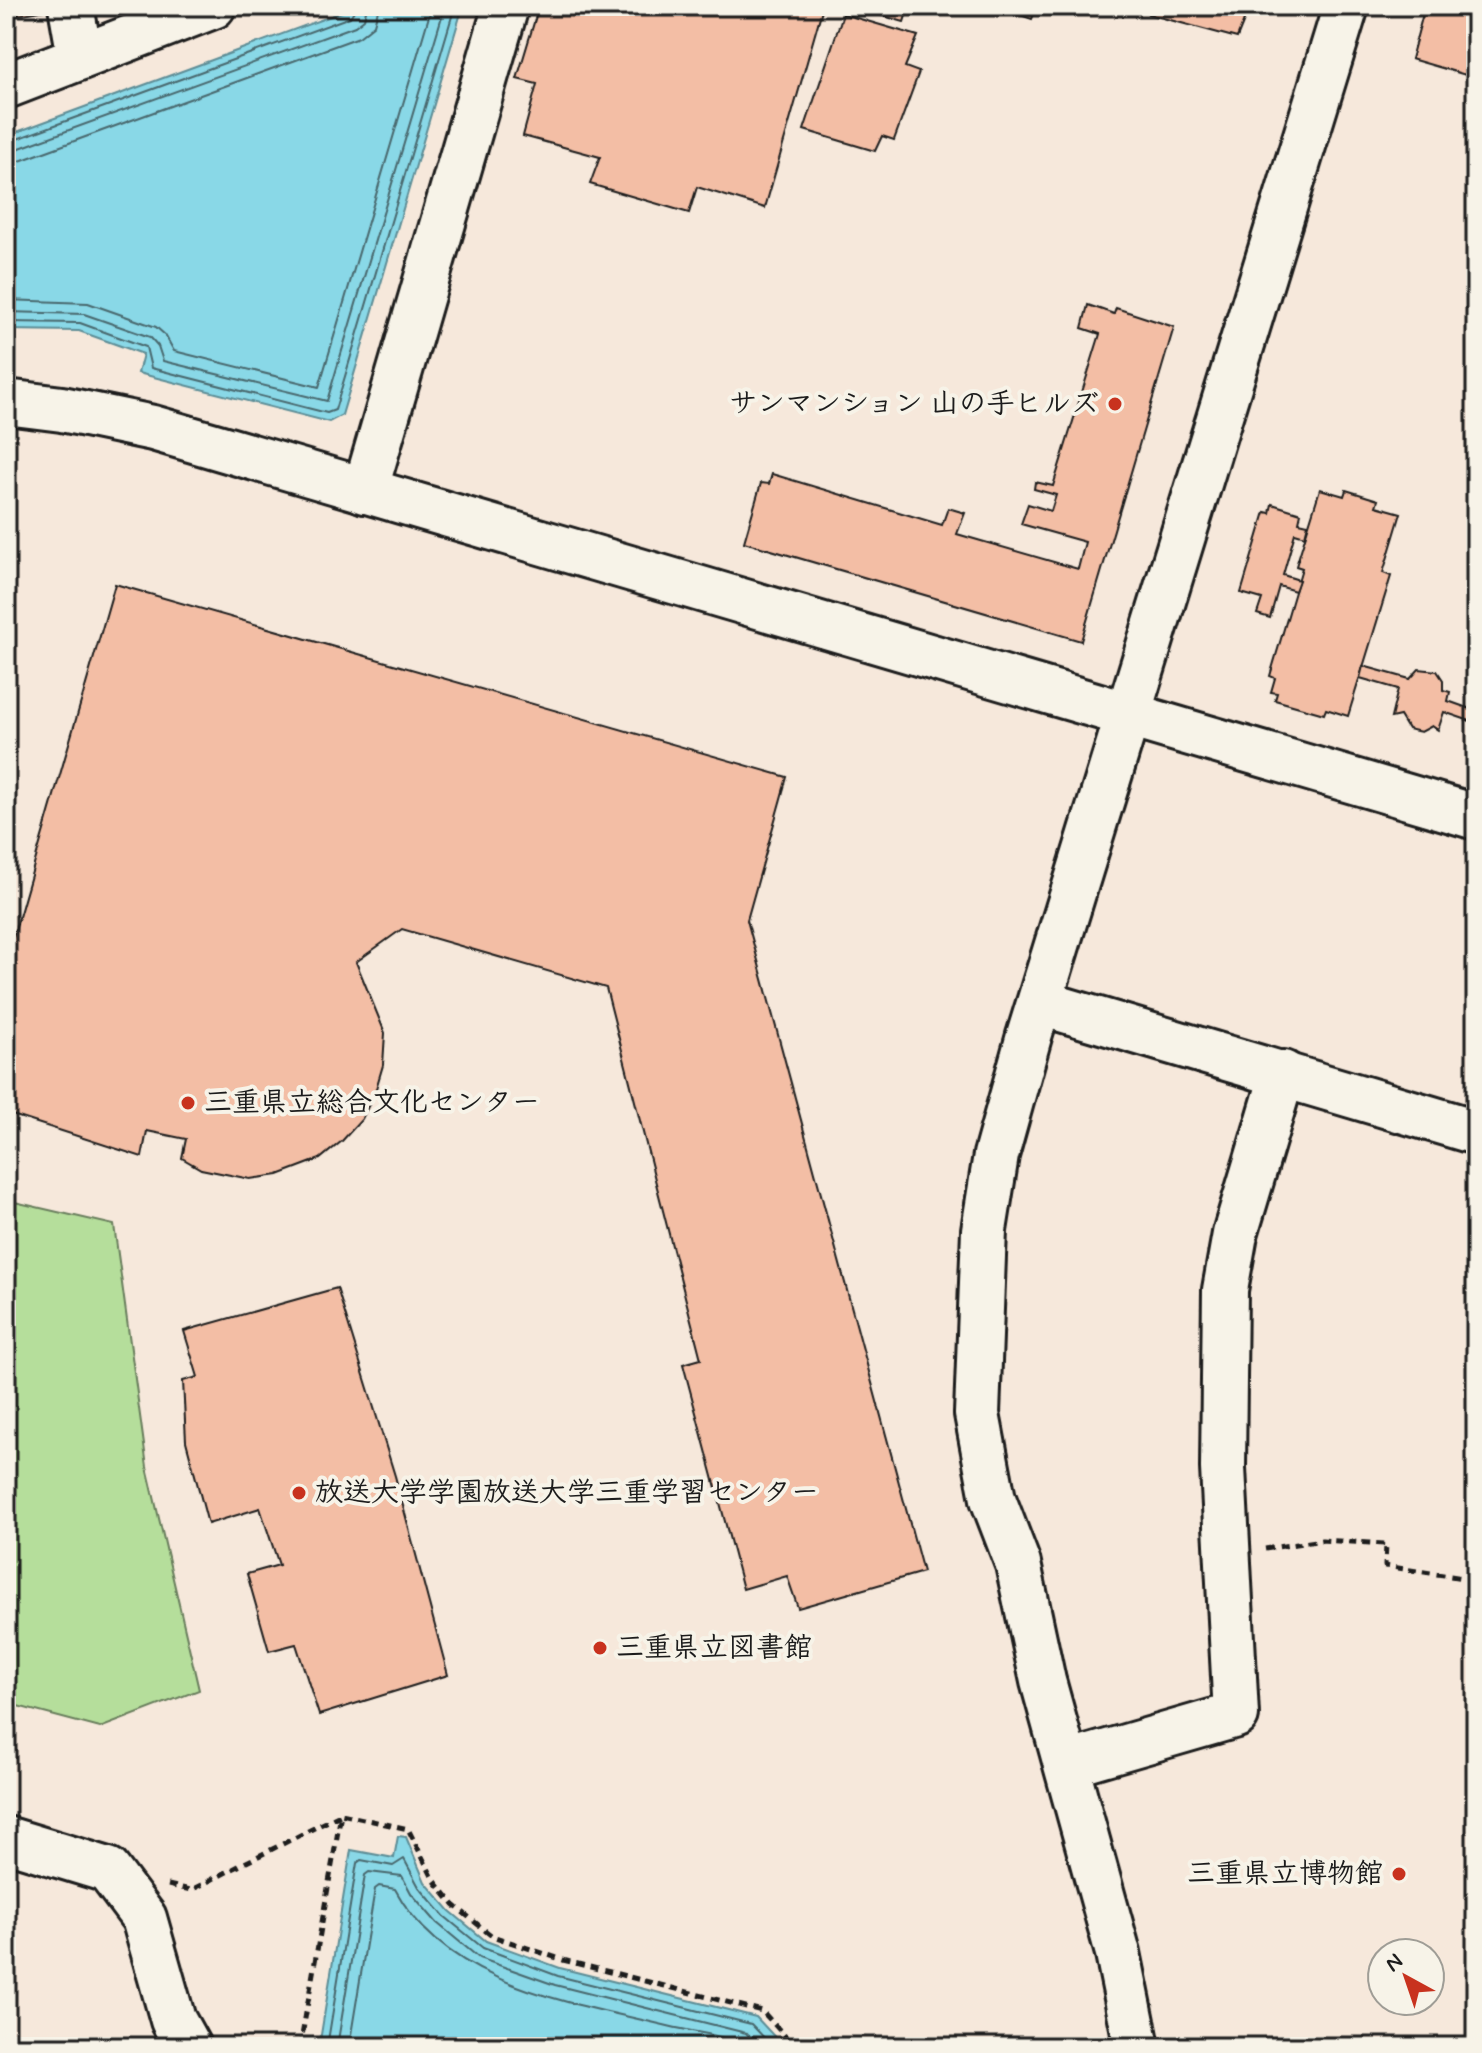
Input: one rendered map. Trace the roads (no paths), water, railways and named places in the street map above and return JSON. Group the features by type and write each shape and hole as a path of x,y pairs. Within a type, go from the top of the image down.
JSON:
{"street":[{"path":"71,6 80,57"},
{"path":"6,86 213,6"},
{"path":"365,491 506,6"},
{"path":"1137,2047 1118,1953 1043,1681 1018,1564 993,1499 977,1414 984,1230 996,1155 1127,715 1346,6"},
{"path":"6,402 62,409 153,428 1476,817"},
{"path":"1041,1003 1476,1132"},
{"path":"1067,1764 1236,1715 1223,1468 1225,1290 1235,1234 1283,1073"},
{"path":"6,1839 108,1870 144,1918 173,2020 188,2047"}],"water":[{"path":"358,6 463,6 342,415 329,422 138,373 143,354 79,331 6,330 6,136"},
{"path":"398,1836 406,1837 425,1882 450,1911 486,1941 560,1968 756,2017 784,2047 319,2047 351,1850 394,1858"}],"place":[{"name":"サンマンション 山の手ヒルズ","path":"1115,404"},
{"name":"三重県立総合文化センター","path":"188,1103"},
{"name":"放送大学学園放送大学三重学習センター","path":"299,1493"},
{"name":"三重県立図書館","path":"600,1648"},
{"name":"三重県立博物館","path":"1399,1874"}]}
